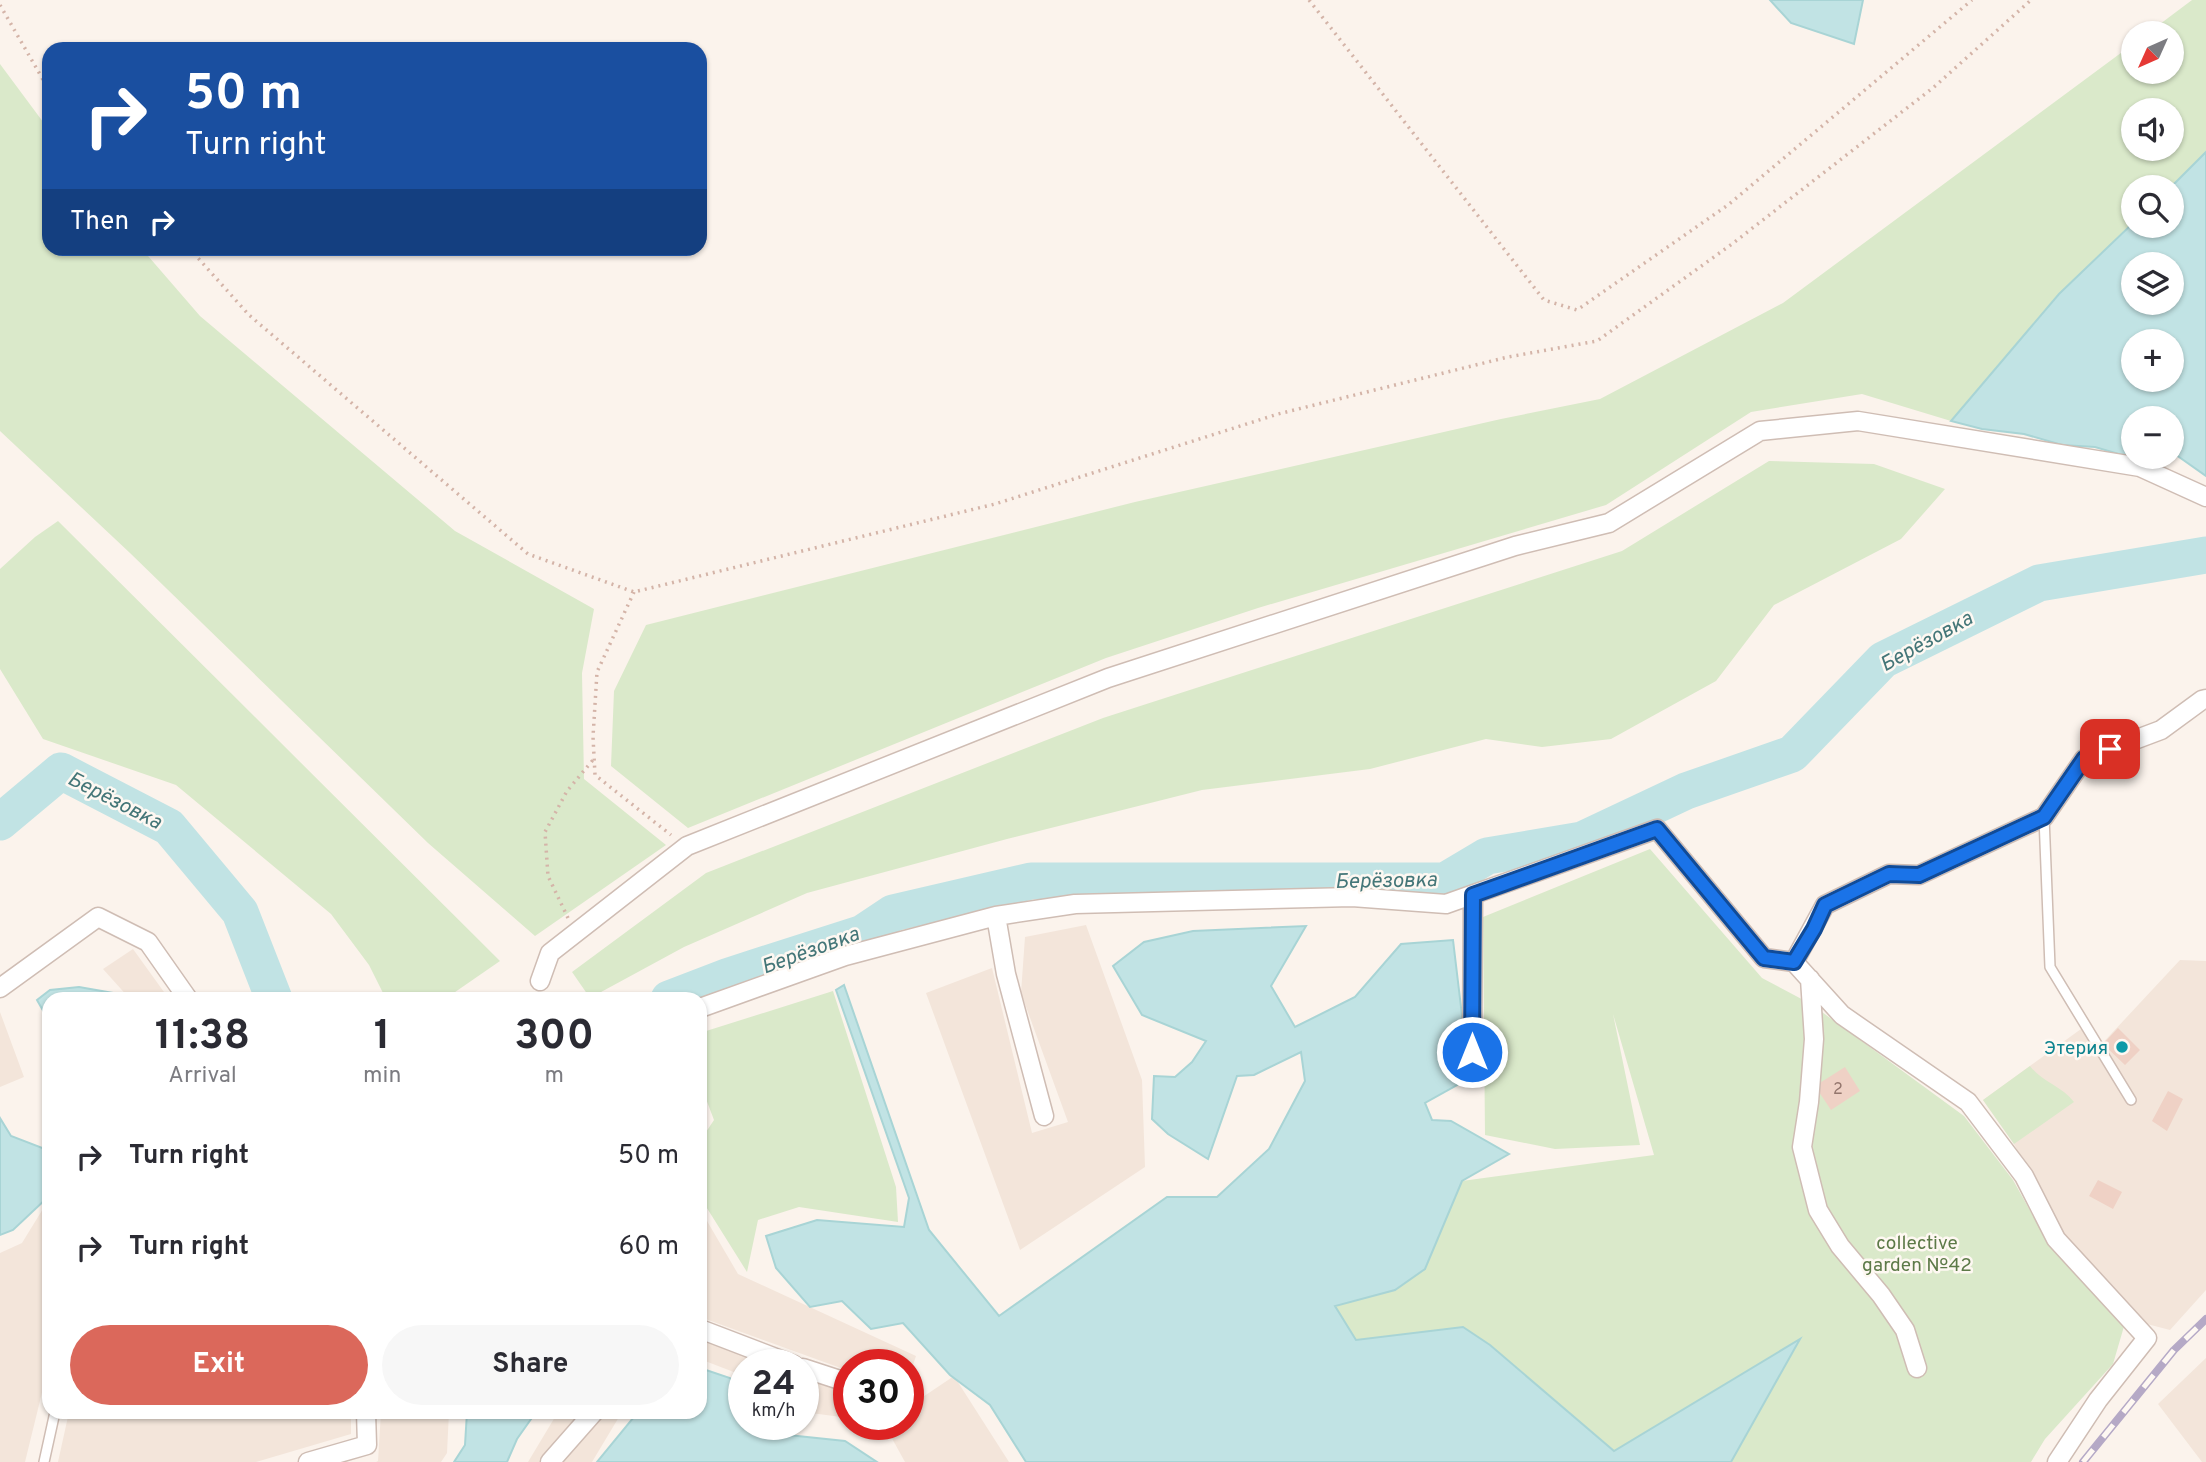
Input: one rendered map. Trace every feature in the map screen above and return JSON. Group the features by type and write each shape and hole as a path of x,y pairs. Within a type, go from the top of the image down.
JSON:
{"street":[{"path":"540,981 550,953 687,846 1108,678 1515,546 1609,523 1760,431 1858,421 2140,467 2206,497"},
{"path":"1794,962 1825,905 1889,874 1919,875 2044,817 2084,759 2161,730 2206,699"},
{"path":"707,1005 845,956 996,916 1075,904 1352,897 1446,904 1657,829 1764,958 1794,962 1842,1015 1968,1102 2024,1177 2056,1239 2147,1338 2098,1400 2057,1462"},
{"path":"1472,1052 1473,895"},
{"path":"0,988 99,916 148,942 183,992"},
{"path":"996,916 1006,974 1044,1116"},
{"path":"1810,979 1814,1039 1802,1147 1818,1210 1840,1246 1881,1294 1905,1330 1917,1368"},
{"path":"707,1332 752,1349"},
{"path":"308,1462 368,1445 366,1419"},
{"path":"550,1462 588,1419"}],"lane":[{"path":"2044,817 2050,967 2131,1100"},
{"path":"44,1462 53,1419"}],"path":[{"path":"1309,0 1544,300 1577,310 1728,205 1972,0"},
{"path":"195,256 249,315 528,554 634,592 995,504 1278,414 1508,357 1597,341 1732,244 1934,87 2031,0"},
{"path":"0,5 42,78"},
{"path":"634,592 597,672 595,775 687,846"},
{"path":"573,935 572,927 548,876 545,832 567,791 594,758"}],"shaded area":[{"path":"1086,925 1142,1080 1145,1167 1020,1250 926,993 992,968 1032,1133 1068,1122 1021,993 1025,937"},
{"path":"133,949 164,992 124,992 103,969"},
{"path":"2180,960 2206,961 2206,1290 2170,1330 2147,1324 2063,1238 2014,1144 1983,1100 2081,1029 2098,1048"},
{"path":"0,1012 24,1077 0,1087"},
{"path":"42,1210 42,1393 25,1462 0,1462 0,1253 22,1243"},
{"path":"707,1221 738,1274 901,1349 833,1349 833,1365 819,1360 819,1349 788,1349 707,1320"},
{"path":"707,1337 735,1349 728,1349 728,1370 707,1362"},
{"path":"2206,1358 2206,1462 2202,1462 2158,1404"},
{"path":"954,1376 1009,1462 905,1462 893,1440 924,1440 924,1396"},
{"path":"819,1382 833,1387 833,1416 819,1414"},
{"path":"67,1419 351,1419 351,1434 256,1462 58,1462"},
{"path":"381,1419 449,1419 447,1453 441,1462 376,1462"},
{"path":"554,1419 618,1419 592,1462 528,1462"}],"green space":[{"path":"2192,0 2206,0 2206,152 2183,175 2121,175 2121,235 2059,294 1951,421 1862,394 1751,412 1606,505 1258,608 1106,658 688,828 611,766 614,691 646,625 1135,502 1600,399 1783,303 2121,53 2121,84 2184,84 2184,21 2164,21"},
{"path":"0,64 42,121 42,256 148,256 200,316 455,531 594,609 582,673 584,779 666,845 535,936 428,843 130,553 0,431"},
{"path":"1769,461 1874,464 1945,489 1901,539 1774,605 1716,681 1611,739 1542,747 1486,739 1370,769 1202,790 807,893 684,947 601,992 586,992 572,972 706,873 1103,718 1622,551"},
{"path":"58,521 500,961 455,992 382,992 369,965 331,914 176,785 43,739 0,669 0,569 35,537"},
{"name":"collective garden №42","path":"1650,849 1762,978 1811,1004 1964,1116 2013,1180 2042,1232 2125,1323 2113,1364 2045,1439 2031,1462 1731,1462 1799,1340 1614,1452 1490,1345 1463,1327 1356,1340 1335,1306 1395,1290 1425,1269 1462,1181 1654,1155 1613,1014 1640,1145 1555,1149 1485,1135 1483,917"},
{"path":"833,991 896,1187 898,1222 799,1207 758,1220 747,1272 707,1208 707,1130 714,1120 707,1102 707,1031"},
{"path":"2030,1066 2074,1102 2014,1144 1983,1100"}],"water":[{"path":"1770,0 1863,0 1854,44 1791,23"},
{"path":"2206,152 2206,476 2184,460 2184,406 2121,406 2121,455 2095,447 2062,445 2024,434 1982,429 1951,421 2059,294 2121,235 2121,238 2184,238 2183,175"},
{"path":"1306,926 1271,986 1295,1027 1355,997 1401,944 1453,940 1466,1049 1457,1085 1425,1103 1432,1120 1451,1121 1509,1154 1462,1181 1425,1269 1395,1290 1335,1306 1356,1340 1463,1327 1490,1345 1614,1451 1800,1339 1731,1462 1026,1462 990,1405 950,1375 903,1323 871,1329 842,1301 810,1307 776,1268 766,1236 817,1220 904,1227 909,1198 836,990 844,985 929,1230 999,1316 1167,1197 1217,1197 1269,1149 1305,1081 1301,1052 1254,1075 1237,1076 1208,1159 1168,1134 1152,1119 1154,1076 1175,1077 1192,1062 1206,1041 1142,1015 1113,966 1144,942 1193,931"},
{"path":"79,987 107,992 47,992"},
{"path":"42,996 42,1009 37,1000"},
{"path":"0,1118 11,1136 42,1148 42,1203 13,1230 0,1235"},
{"path":"707,1370 728,1377 728,1440 819,1438 845,1441 877,1462 597,1462 632,1419 707,1419"},
{"path":"467,1419 531,1419 517,1439 507,1462 454,1462 465,1445"}],"building":[{"name":"Этерия","path":"2118,1028 2140,1050 2125,1065 2103,1044"},
{"path":"1845,1067 1860,1091 1831,1110 1815,1086"},
{"path":"2168,1091 2183,1099 2167,1131 2152,1121"},
{"path":"2098,1180 2122,1192 2113,1209 2089,1196"}],"waterway":[{"name":"Берёзовка","path":"687,992 863,933 893,913 1031,881 1445,881 1487,856 1582,840 1686,791 1792,754 1883,660 2039,583 2206,555"},
{"name":"Берёзовка","path":"0,822 61,771 169,827 240,912 271,992"}],"railway":[{"path":"2083,1462 2174,1350 2206,1319"}],"place":[{"name":"Этерия","path":"2122,1047"}],"route":[{"path":"1472,1052 1473,895 1657,829 1764,958 1794,962 1825,905 1889,874 1919,875 2044,817 2084,759 2110,749"}]}
